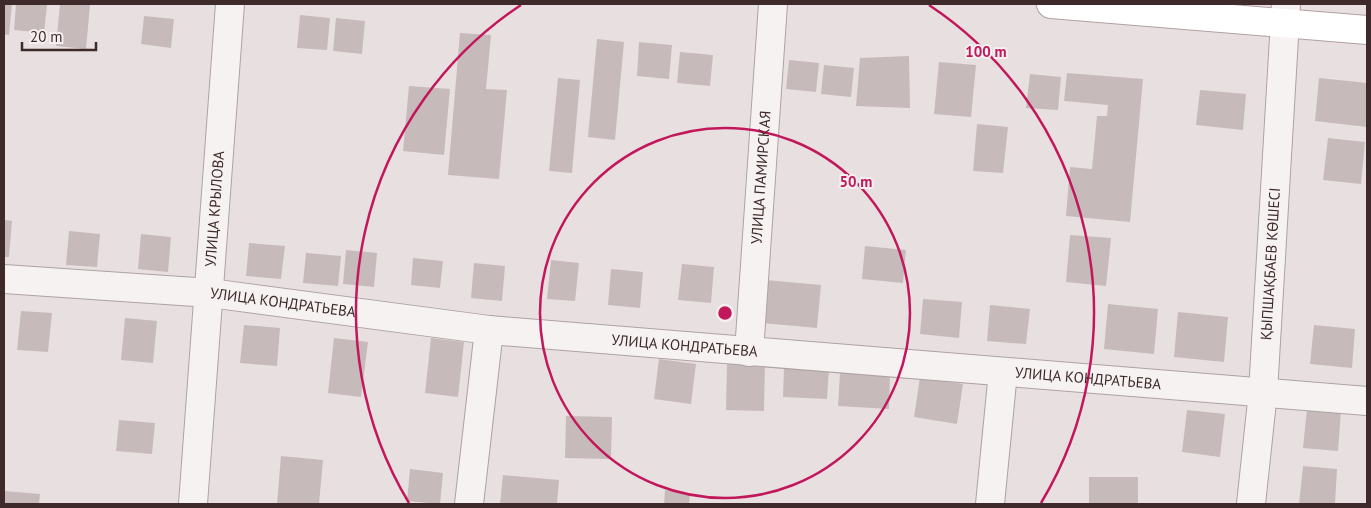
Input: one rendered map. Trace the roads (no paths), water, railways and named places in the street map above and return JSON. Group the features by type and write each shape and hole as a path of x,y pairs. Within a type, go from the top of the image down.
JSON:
{"main road":[{"path":"1051,4 1285,13 1367,30"}],"street":[{"name":"УЛИЦА КРЫЛОВА","path":"193,504 230,4"},
{"name":"УЛИЦА ПАМИРСКАЯ","path":"750,352 773,4"},
{"name":"ҚЫПШАҚБАЕВ КӨШЕСІ","path":"1251,504 1263,392 1285,13"},
{"name":"УЛИЦА КОНДРАТЬЕВА","path":"4,279 210,293 489,330 1367,400"},
{"path":"469,504 489,330"},
{"path":"990,504 1003,372"}]}
